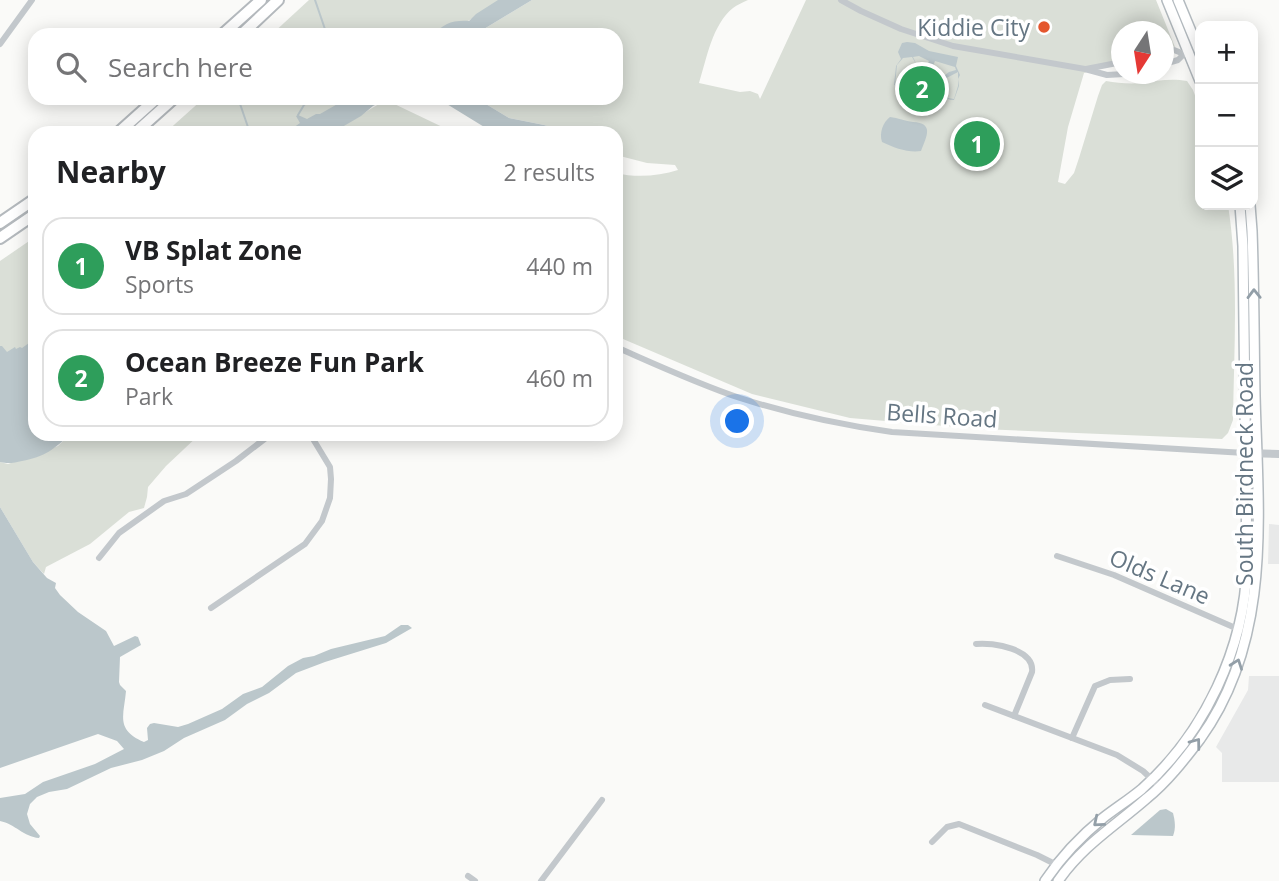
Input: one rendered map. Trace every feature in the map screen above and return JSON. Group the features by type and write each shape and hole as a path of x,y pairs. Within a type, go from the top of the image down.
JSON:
{"highway":[{"path":"230,28 261,0"},
{"path":"248,28 278,0"},
{"path":"126,126 149,105"},
{"path":"143,126 166,105"},
{"path":"0,223 28,204"},
{"path":"0,238 28,219"}],"main road":[{"path":"1167,0 1195,71"},
{"path":"1178,0 1195,41"},
{"name":"South Birdneck Road","path":"1045,881 1091,828 1152,780 1183,744 1205,712 1225,668 1237,628 1247,571 1240,210"},
{"name":"South Birdneck Road","path":"1058,881 1089,844 1160,787 1192,750 1212,719 1230,683 1247,633 1254,601 1258,509 1250,210"}],"street":[{"path":"0,44 32,0"},
{"path":"841,0 883,21 938,42 1111,75"},
{"path":"1174,50 1195,52"},
{"path":"1174,61 1186,53"},
{"path":"1086,69 1111,64"},
{"name":"Bells Road","path":"623,350 740,398 796,414 860,427 892,432 1279,454"},
{"path":"99,558 118,533 164,501 186,495 262,441"},
{"path":"211,608 305,544 322,521 330,498 330,467 314,441"},
{"name":"Olds Lane","path":"1057,556 1114,575 1247,633"},
{"path":"976,644 1001,646 1021,653 1031,660 1032,672 1014,716"},
{"path":"1072,738 1096,686 1110,680 1130,679"},
{"path":"985,705 1117,755 1143,771 1160,787"},
{"path":"541,881 601,800"},
{"path":"932,842 947,827 959,824 1057,864"},
{"path":"468,876 475,881"}],"shaded area":[{"path":"309,0 504,0 456,28 279,28"},
{"path":"498,0 532,0 486,28 441,28 457,21 469,21"},
{"path":"532,0 748,0 733,8 720,23 699,83 740,92 750,91 758,94 760,99 806,0 1156,0 1164,21 1111,21 1111,65 1084,73 1068,127 1058,182 1065,184 1074,173 1098,96 1106,81 1111,84 1174,84 1174,80 1187,81 1195,95 1195,210 1229,210 1235,285 1235,339 1233,420 1228,433 1222,439 981,429 850,418 752,394 623,339 623,174 647,176 678,170 675,165 647,163 623,157 623,126 547,126 509,118 488,105 623,105 623,28 486,28"},
{"path":"902,43 915,43 929,51 958,57 956,66 960,75 959,86 954,100 947,98 937,92 929,92 927,89 949,72 956,70 955,67 935,61 927,87 924,87 929,61 919,56 913,57 915,61 918,77 914,83 921,88 917,88 915,84 902,87 894,85 896,66 901,59 898,52","holes":["912,57 917,78 910,85 895,85 897,65 903,58","958,72 954,99 934,89 935,84"]},
{"path":"196,105 344,105 317,126 173,126"},
{"path":"336,105 375,105 344,126 296,126 300,123 296,116 298,115 307,119"},
{"path":"378,105 396,105 440,126 343,126"},
{"path":"448,105 488,105 509,118 547,126 483,126"},
{"path":"890,117 924,125 927,131 921,151 902,149 882,142 882,128"},
{"path":"28,242 28,431 0,445 0,261"},
{"path":"28,344 28,441 62,441 43,455 6,463 0,462 0,346 7,352 15,347 22,348"},
{"path":"63,441 193,441 148,487 144,508 129,512 90,544 46,567 44,574 33,562 0,507 0,462 8,464 58,446"},
{"path":"0,507 33,562 47,578 56,583 55,588 60,595 78,612 106,631 114,646 138,637 141,645 120,657 119,682 126,691 123,715 125,727 144,742 148,740 147,728 150,724 178,727 188,724 222,709 243,694 262,687 288,666 303,658 385,636 401,625 412,628 386,643 296,673 225,720 184,738 164,751 111,768 67,789 37,797 30,804 27,814 30,824 40,836 34,837 0,821 0,798 25,794 43,782 95,764 124,749 117,741 98,734 0,768"},
{"path":"1269,524 1279,525 1279,564 1268,564"},
{"path":"1249,676 1279,676 1279,782 1222,782 1222,753 1216,747 1248,690"},
{"path":"1166,809 1173,813 1173,836 1131,835 1160,810"}],"waterway":[{"path":"315,0 325,28"},
{"path":"240,105 248,126"},
{"path":"298,115 304,105"}],"place":[{"name":"Kiddie City","path":"1044,27"},
{"name":"Ocean Breeze Fun Park","path":"922,89"},
{"name":"VB Splat Zone","path":"977,144"}]}
